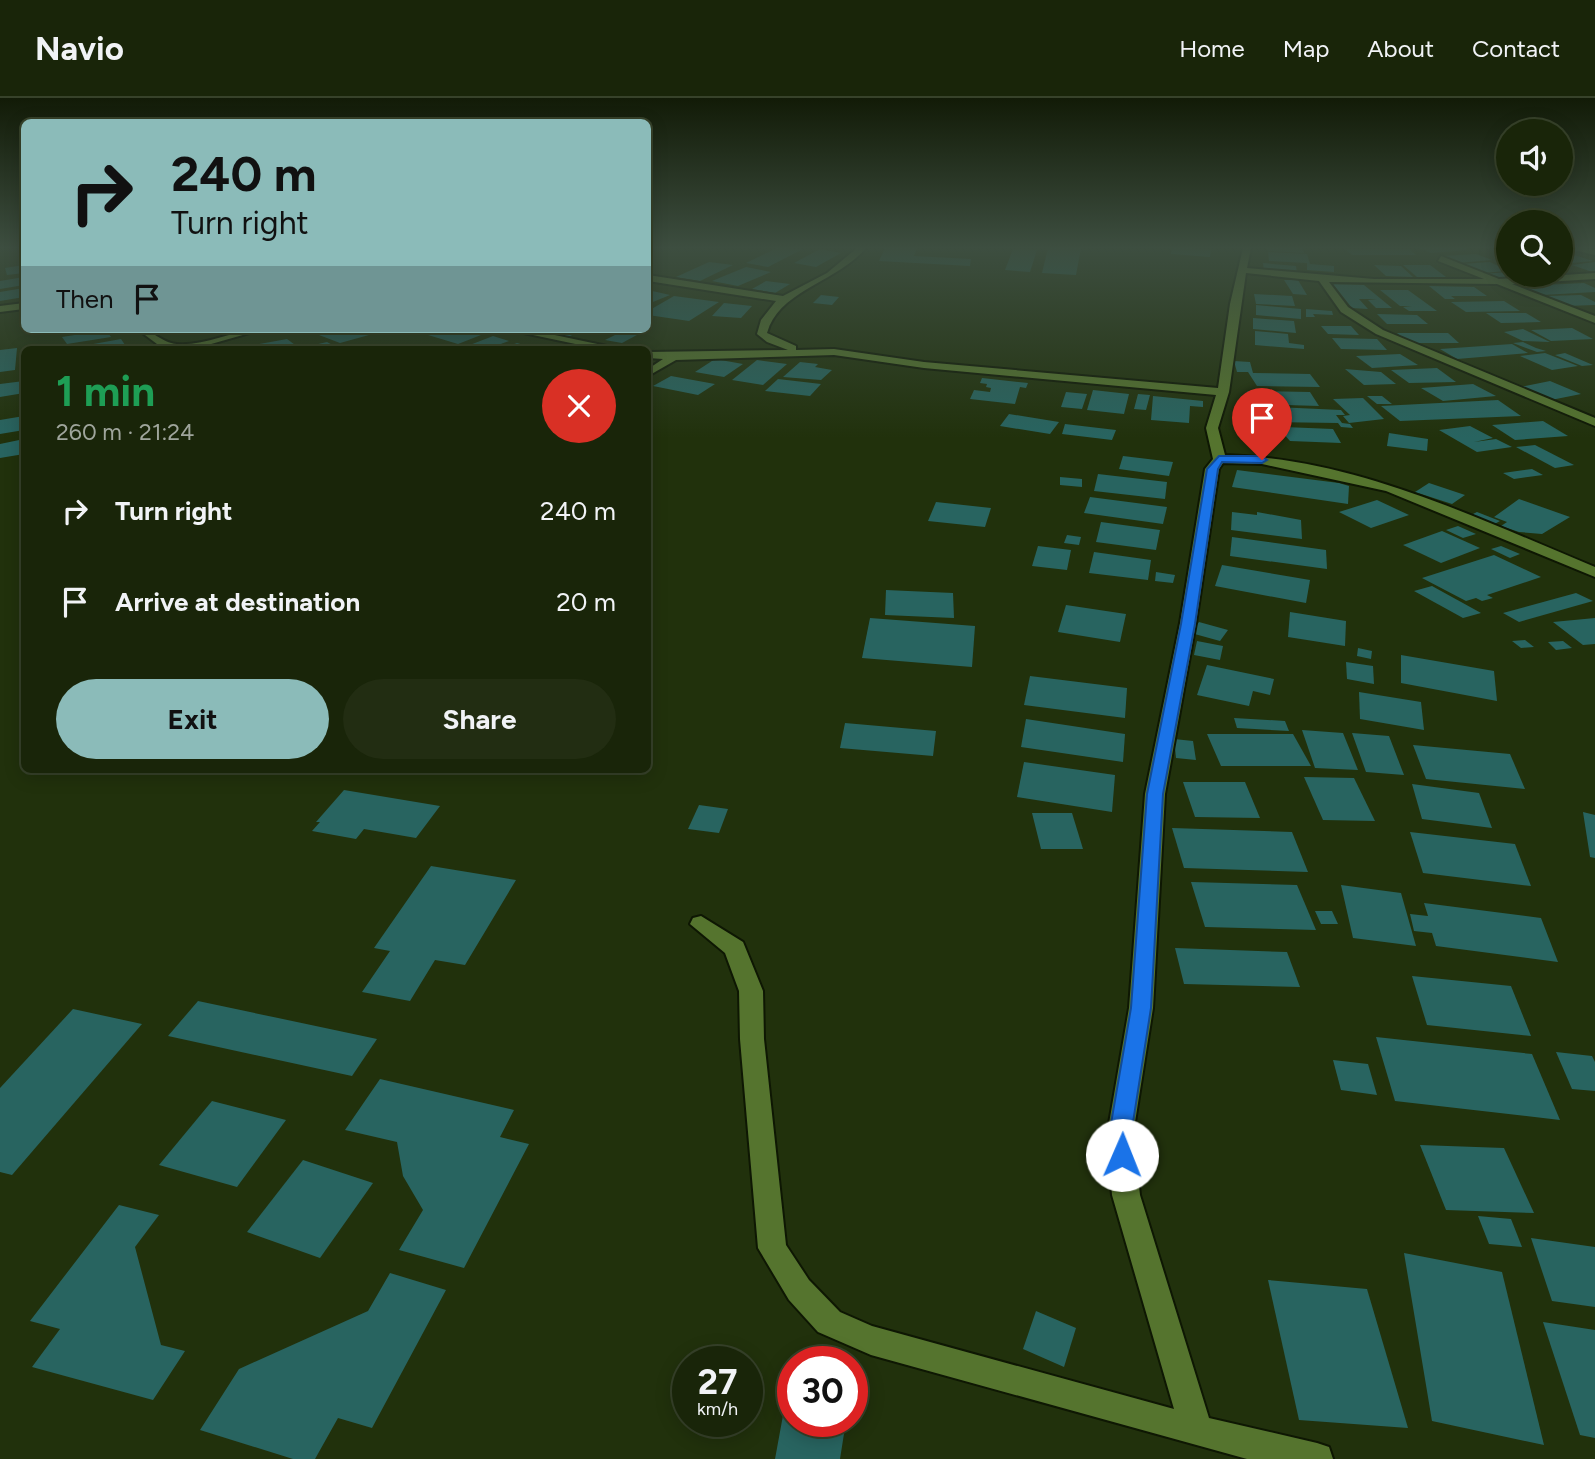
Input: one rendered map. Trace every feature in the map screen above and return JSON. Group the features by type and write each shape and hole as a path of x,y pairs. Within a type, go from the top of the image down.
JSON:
{"street":[{"path":"773,312 764,322 762,334 771,341 801,351"},
{"path":"1224,452 1212,428 1223,392 1236,312"},
{"path":"1347,312 1402,344 1455,362 1595,422"},
{"path":"1573,312 1595,320"},
{"path":"148,333 170,346"},
{"path":"189,346 245,333"},
{"path":"531,333 600,346"},
{"path":"651,355 674,357 801,351 1223,392"},
{"path":"651,371 674,357"},
{"path":"1224,452 1390,488 1595,572"},
{"path":"1198,1431 1126,1195 1120,1135 1141,1008 1155,794 1188,624 1212,469 1224,452"},
{"path":"701,925 735,948 751,991 752,1039 772,1248 799,1290 829,1322 871,1340 1198,1431 1317,1459"}],"building":[{"path":"651,312 704,312 689,321 651,315"},
{"path":"716,312 747,312 741,318 712,316"},
{"path":"1256,312 1301,312 1301,319 1256,315"},
{"path":"1306,312 1332,312 1333,315 1313,314 1315,317 1306,317"},
{"path":"1486,313 1526,313 1541,322 1501,323"},
{"path":"1377,314 1417,315 1428,324 1387,324"},
{"path":"1253,318 1294,321 1296,333 1253,329"},
{"path":"1321,326 1351,326 1359,335 1328,334"},
{"path":"1572,328 1593,339 1551,341 1531,330"},
{"path":"1523,329 1550,342 1523,341 1504,332"},
{"path":"1255,331 1288,334 1289,343 1304,345 1304,349 1255,345"},
{"path":"108,333 111,337 67,344 62,337"},
{"path":"364,333 369,335 340,343 319,335"},
{"path":"473,333 481,335 458,344 428,335"},
{"path":"547,333 576,333 568,337"},
{"path":"619,333 641,333 622,343 605,340"},
{"path":"1397,333 1448,333 1459,343 1408,343"},
{"path":"493,336 509,341 495,346 467,346"},
{"path":"1332,338 1377,339 1387,350 1341,349"},
{"path":"121,339 126,346 82,346"},
{"path":"287,339 297,346 255,346"},
{"path":"327,342 334,346 316,346"},
{"path":"1523,342 1546,351 1537,352 1513,343"},
{"path":"1512,344 1528,353 1457,359 1440,349"},
{"path":"17,348 15,370 0,372 0,350"},
{"path":"1545,353 1578,366 1552,370 1520,356"},
{"path":"1565,353 1593,365 1582,366 1555,355"},
{"path":"1400,354 1418,365 1372,368 1356,356"},
{"path":"715,359 743,364 724,377 695,372"},
{"path":"757,360 787,364 763,385 732,380"},
{"path":"1234,361 1250,362 1253,373 1310,374 1320,387 1257,386 1248,372 1237,372"},
{"path":"800,362 818,364 815,367 832,370 821,380 783,377"},
{"path":"1437,368 1456,382 1409,383 1391,370"},
{"path":"1345,369 1381,372 1396,384 1364,385"},
{"path":"671,376 715,384 698,395 653,386"},
{"path":"982,378 1028,383 1026,388 1020,387 1015,404 970,399 974,390 990,392 991,388 986,387 987,384 980,383"},
{"path":"778,379 821,384 810,396 765,391"},
{"path":"21,381 21,394 0,397 0,384"},
{"path":"1550,381 1581,394 1551,400 1520,387"},
{"path":"1473,384 1496,396 1443,401 1421,388"},
{"path":"1093,390 1129,394 1124,414 1087,410"},
{"path":"1247,391 1310,392 1319,406 1255,404"},
{"path":"1066,392 1087,394 1082,409 1061,407"},
{"path":"1138,394 1150,395 1146,410 1134,409"},
{"path":"1153,396 1203,401 1203,407 1190,406 1189,423 1151,420"},
{"path":"1367,396 1382,396 1392,404 1377,404"},
{"path":"1363,398 1384,419 1349,423 1343,416 1350,415 1333,399"},
{"path":"1498,400 1521,416 1400,421 1381,406"},
{"path":"1253,406 1341,410 1345,415 1336,415 1342,423 1350,424 1353,428 1341,427 1338,423 1263,422"},
{"path":"1009,414 1059,422 1050,434 1000,426"},
{"path":"21,416 21,430 0,434 0,420"},
{"path":"1543,421 1568,436 1515,440 1492,425"},
{"path":"1065,424 1116,430 1112,440 1062,434"},
{"path":"1470,426 1493,438 1474,442 1496,439 1512,447 1477,452 1439,430"},
{"path":"1284,427 1333,429 1341,443 1290,441 1282,432 1287,432"},
{"path":"1389,433 1428,439 1427,451 1387,446"},
{"path":"21,440 21,454 0,458 0,444"},
{"path":"1535,445 1574,465 1555,468 1516,447"},
{"path":"1123,456 1173,462 1169,476 1119,469"},
{"path":"1532,469 1543,475 1514,479 1503,473"},
{"path":"1237,470 1349,486 1348,504 1232,487"},
{"path":"1098,474 1167,482 1165,499 1094,491"},
{"path":"1060,477 1082,479 1082,487 1060,485"},
{"path":"1429,483 1465,495 1452,504 1415,492"},
{"path":"1090,497 1167,507 1163,524 1084,513"},
{"path":"1519,499 1570,517 1542,534 1519,532 1501,526 1507,522 1494,517"},
{"path":"1377,500 1409,515 1371,528 1339,512"},
{"path":"936,502 991,508 985,527 928,521"},
{"path":"1232,512 1257,515 1257,512 1301,520 1302,539 1231,530"},
{"path":"1477,512 1500,521 1491,526 1467,517"},
{"path":"1101,522 1160,530 1156,550 1096,542"},
{"path":"1458,526 1476,534 1463,538 1446,530"},
{"path":"1442,531 1480,548 1441,563 1403,545"},
{"path":"1067,535 1081,537 1079,545 1064,543"},
{"path":"1232,537 1326,550 1327,569 1230,556"},
{"path":"1038,546 1071,550 1067,570 1032,566"},
{"path":"1501,546 1520,554 1510,558 1491,549"},
{"path":"1094,552 1151,560 1148,580 1089,573"},
{"path":"1494,555 1541,577 1487,595 1493,598 1482,601 1476,598 1466,601 1422,578"},
{"path":"1222,565 1310,580 1306,603 1215,586"},
{"path":"1156,572 1175,575 1173,583 1155,581"},
{"path":"1432,586 1481,613 1463,618 1414,591"},
{"path":"886,590 953,593 954,618 885,615"},
{"path":"1576,593 1593,601 1519,622 1503,613"},
{"path":"1066,605 1126,614 1120,642 1058,632"},
{"path":"1290,612 1346,621 1345,646 1288,637"},
{"path":"870,618 975,626 972,667 862,658"},
{"path":"1595,618 1595,644 1583,645 1553,622"},
{"path":"1199,622 1228,630 1220,641 1191,633"},
{"path":"1525,640 1534,647 1521,648 1512,641"},
{"path":"1197,641 1223,646 1220,660 1194,655"},
{"path":"1563,641 1572,648 1556,650 1548,642"},
{"path":"1358,648 1372,651 1371,659 1357,656"},
{"path":"1401,655 1494,671 1497,701 1401,683"},
{"path":"1346,662 1373,666 1374,684 1347,679"},
{"path":"1207,665 1274,679 1270,695 1253,691 1249,706 1197,695"},
{"path":"1030,676 1127,688 1125,718 1024,705"},
{"path":"1359,692 1421,702 1424,730 1360,719"},
{"path":"1234,718 1285,721 1289,731 1237,728"},
{"path":"1026,719 1125,734 1123,762 1021,747"},
{"path":"845,723 936,731 933,756 840,748"},
{"path":"1302,730 1343,733 1358,770 1315,768"},
{"path":"1352,733 1389,736 1404,775 1366,772"},
{"path":"1207,734 1293,734 1311,766 1221,766"},
{"path":"1174,739 1193,741 1196,760 1176,758"},
{"path":"1413,745 1510,754 1525,789 1426,779"},
{"path":"1024,762 1115,775 1112,812 1017,797"},
{"path":"1304,777 1354,778 1375,821 1323,820"},
{"path":"1183,782 1245,782 1260,818 1195,817"},
{"path":"1412,784 1479,793 1492,828 1422,819"},
{"path":"344,790 440,806 416,838 364,829 356,839 312,831 320,822 316,822"},
{"path":"699,805 728,809 719,833 688,829"},
{"path":"1583,812 1595,815 1595,858 1590,857"},
{"path":"1032,813 1072,813 1083,849 1041,849"},
{"path":"1172,828 1292,832 1308,872 1184,868"},
{"path":"1410,832 1515,844 1531,886 1423,873"},
{"path":"431,866 516,880 465,965 435,960 410,1001 362,992 390,951 374,948"},
{"path":"1191,882 1297,885 1316,930 1205,927"},
{"path":"1341,885 1401,893 1416,946 1353,938"},
{"path":"1424,903 1541,918 1558,962 1436,946 1432,933 1414,931 1410,914 1428,916"},
{"path":"1315,911 1332,911 1338,924 1321,924"},
{"path":"1175,948 1287,952 1300,987 1184,984"},
{"path":"1412,976 1511,986 1531,1036 1427,1025"},
{"path":"198,1001 377,1039 352,1076 168,1036"},
{"path":"73,1009 142,1024 12,1175 0,1172 0,1088"},
{"path":"1376,1037 1532,1054 1560,1120 1395,1101"},
{"path":"1556,1052 1592,1056 1595,1062 1595,1091 1572,1089"},
{"path":"1333,1060 1368,1064 1377,1095 1341,1090"},
{"path":"380,1079 514,1110 500,1137 529,1144 464,1268 399,1250 423,1210 403,1176 397,1142 345,1130"},
{"path":"212,1101 286,1120 237,1187 159,1165"},
{"path":"1420,1145 1504,1148 1534,1213 1446,1210"},
{"path":"303,1160 373,1183 320,1258 247,1232"},
{"path":"119,1205 159,1215 135,1247 161,1345 185,1351 153,1400 32,1367 60,1329 30,1321"},
{"path":"1478,1216 1511,1219 1522,1247 1489,1244"},
{"path":"1531,1238 1595,1247 1595,1307 1552,1301"},
{"path":"1404,1253 1502,1272 1544,1445 1432,1421"},
{"path":"390,1273 446,1290 372,1428 338,1418 315,1459 293,1459 200,1430 239,1369 368,1311"},
{"path":"1268,1280 1367,1289 1408,1428 1299,1420"},
{"path":"1036,1311 1076,1328 1064,1367 1023,1349"},
{"path":"1543,1322 1595,1330 1595,1438 1580,1435"},
{"path":"779,1437 843,1437 840,1459 775,1459"}],"route":[{"path":"1122,1155 1120,1135 1141,1008 1155,794 1188,624 1212,469 1219,459 1240,457 1262,460"}]}
